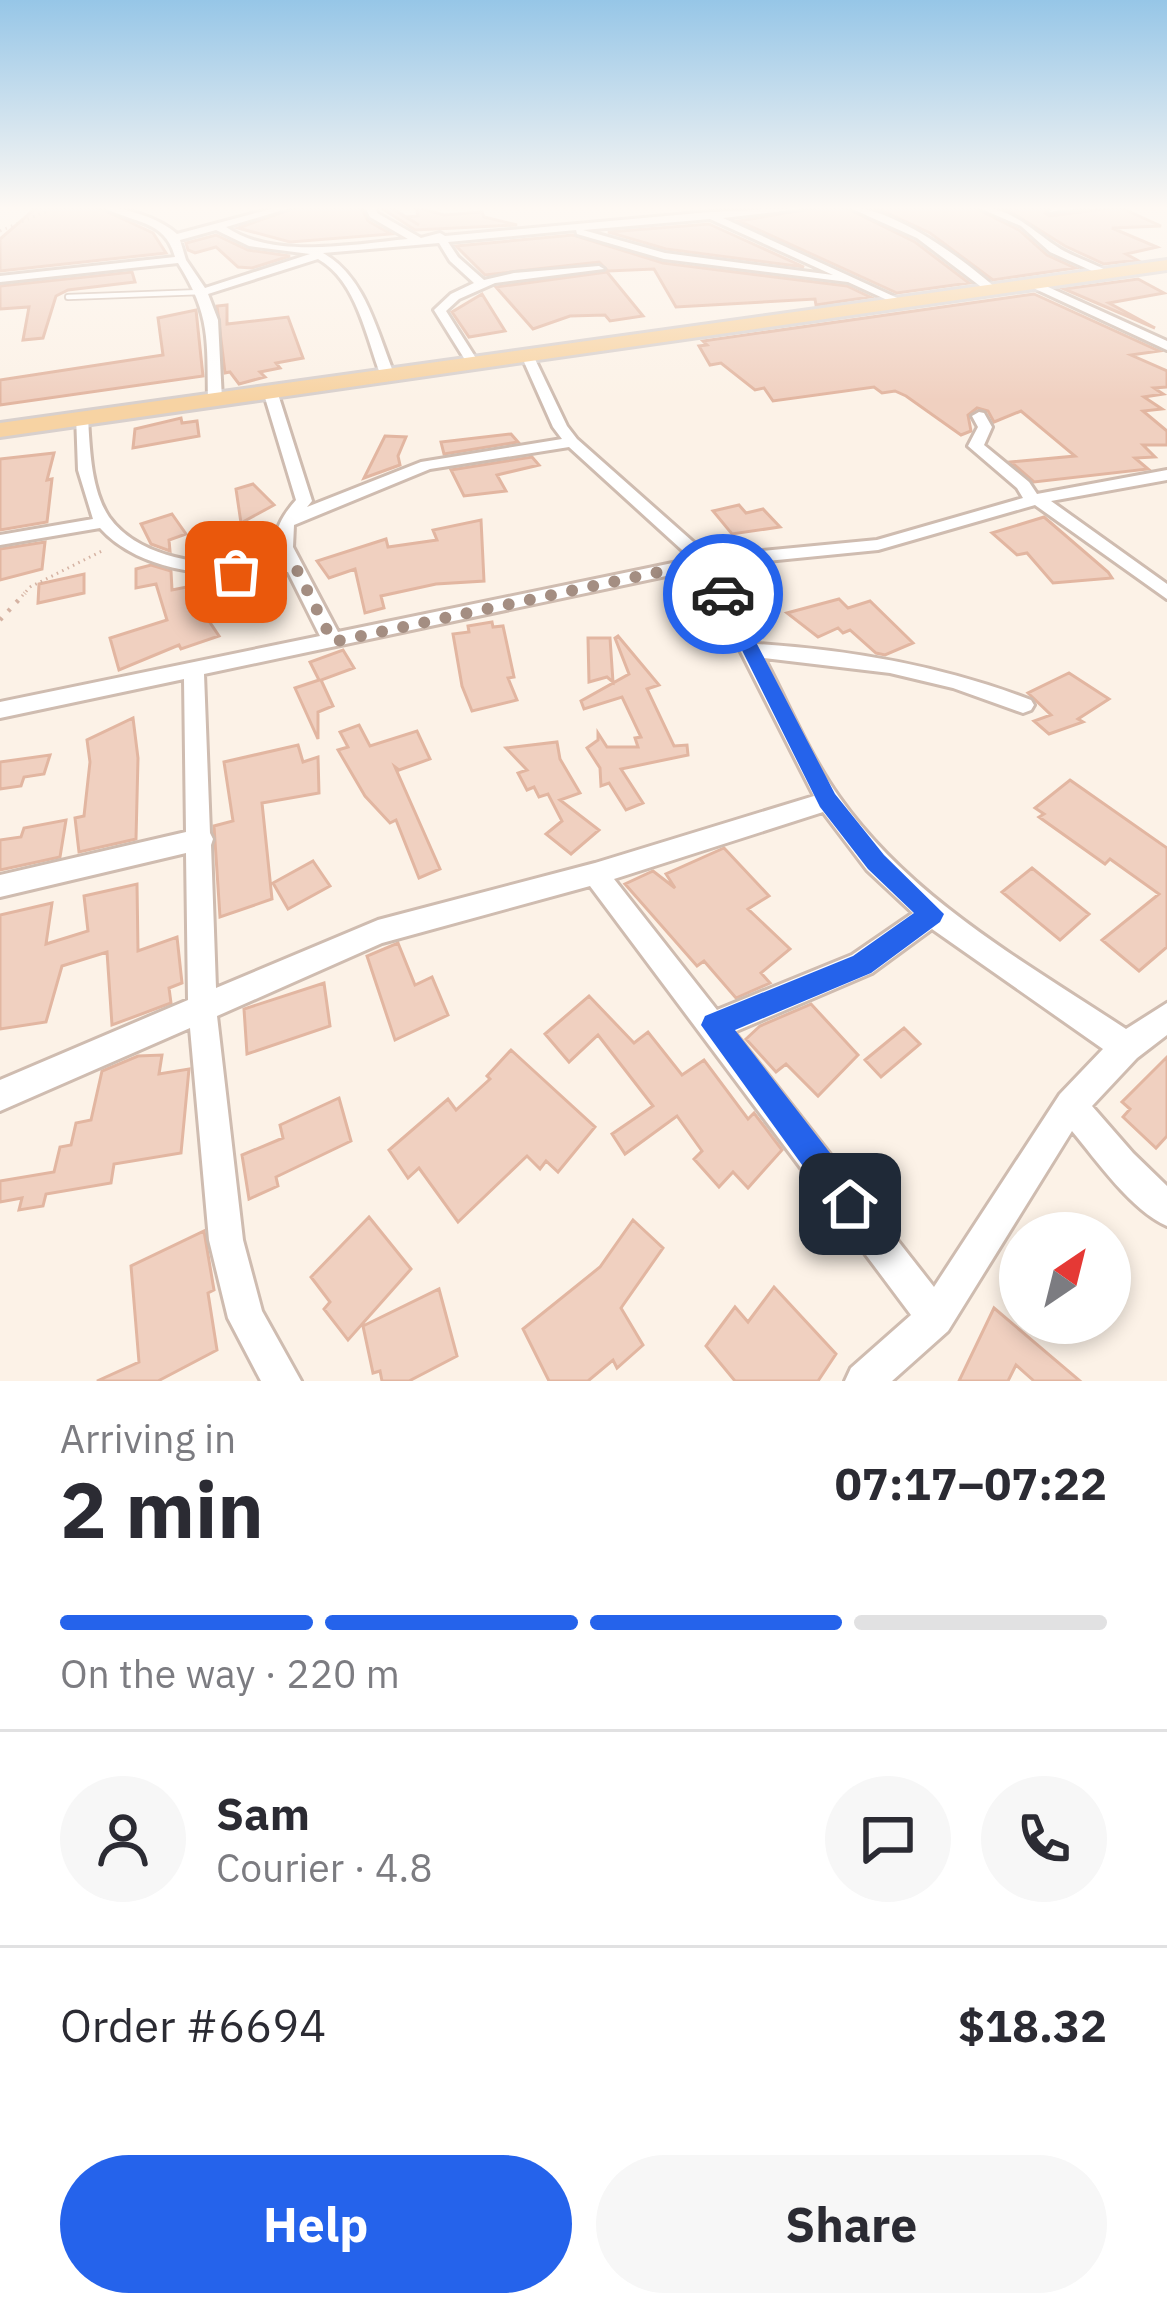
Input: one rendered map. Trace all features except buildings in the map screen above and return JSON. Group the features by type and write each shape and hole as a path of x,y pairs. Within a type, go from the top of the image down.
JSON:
{"main road":[{"path":"0,430 1117,271"}],"street":[{"path":"0,279 72,271"},
{"path":"189,271 212,320 215,400"},
{"path":"202,292 235,287 262,271"},
{"path":"337,271 359,296 388,376"},
{"path":"467,271 481,283"},
{"path":"473,363 440,310 481,283 578,271"},
{"path":"780,271 844,280"},
{"path":"826,271 900,302"},
{"path":"967,271 992,290"},
{"path":"1033,284 1167,346"},
{"path":"527,355 572,442 705,562 828,801 876,862 932,914 1126,1047"},
{"path":"270,392 304,501 286,522 284,547 333,642"},
{"path":"979,416 985,427 976,446 1035,500 1167,593"},
{"path":"81,418 85,474 103,522 125,539 162,556 236,572 295,566"},
{"path":"286,522 427,465 572,442"},
{"path":"0,710 705,562 878,545 1035,500 1167,475"},
{"path":"0,540 103,522"},
{"path":"752,650 850,658 910,670 956,680 1023,705"},
{"path":"194,671 202,1007 226,1240 246,1318 282,1381"},
{"path":"0,1096 377,932 595,874 828,801"},
{"path":"0,886 201,839"},
{"path":"595,874 935,1318"},
{"path":"715,1025 862,964 932,914"},
{"path":"864,1381 935,1318 1071,1105 1126,1047 1167,1017"},
{"path":"1071,1105 1121,1165 1167,1209"}],"lane":[{"path":"68,297 202,292"}],"path":[{"path":"0,620 30,586 125,539"}],"way so far":[{"path":"236,572 295,566 333,642 705,562 723,594"}],"route":[{"path":"723,594 828,801 876,862 932,914 862,964 715,1025 850,1204"}]}
